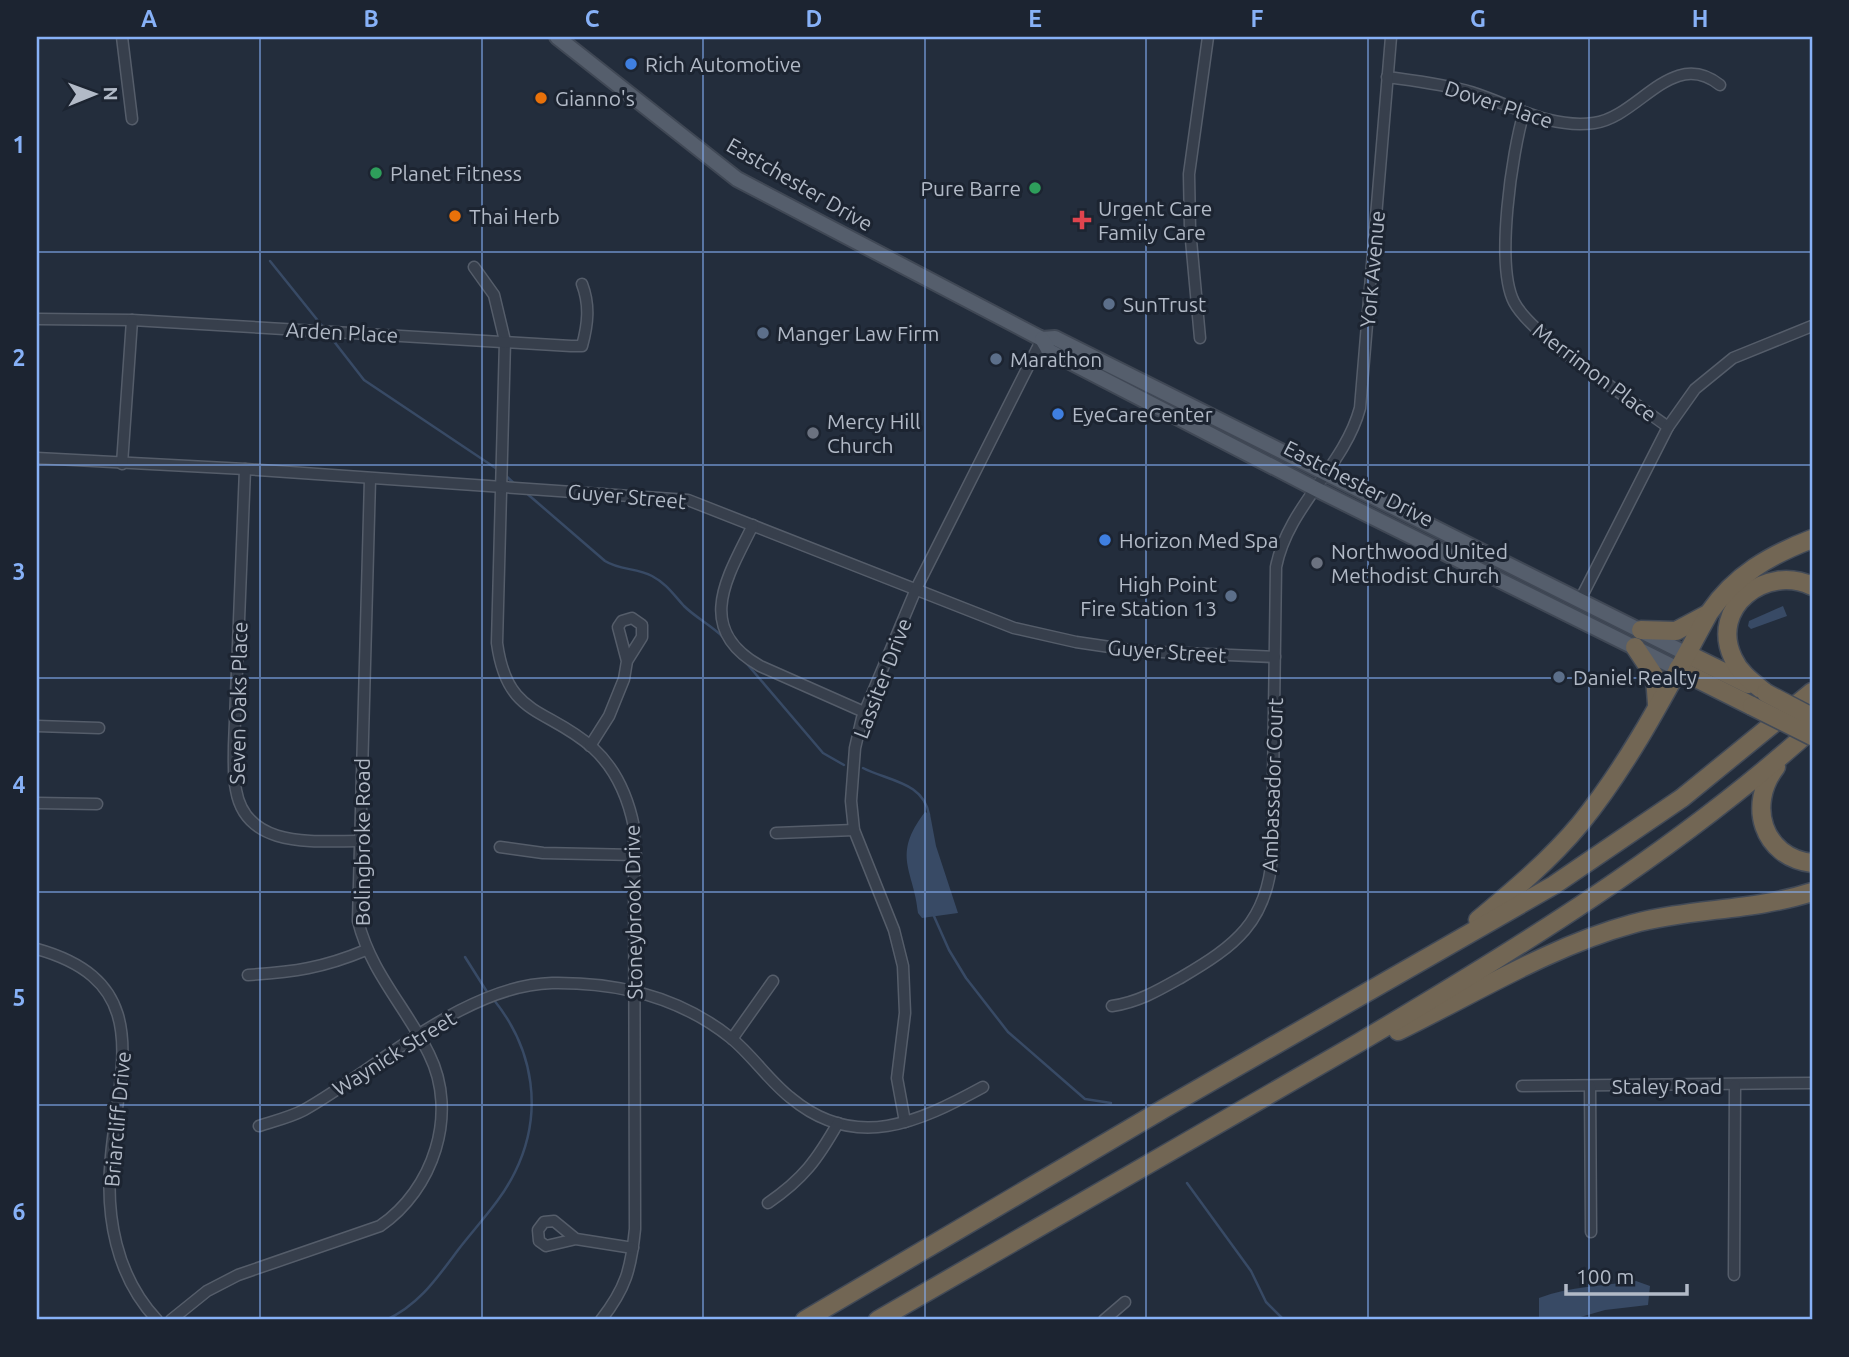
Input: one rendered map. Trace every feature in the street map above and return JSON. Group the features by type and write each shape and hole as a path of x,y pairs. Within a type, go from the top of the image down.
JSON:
{"highway":[{"path":"1443,948 1521,884 1565,841 1613,778 1709,613 1724,593 1747,572 1775,555 1812,539"},
{"path":"1766,693 1743,673 1732,657 1728,639 1733,611 1743,596 1766,581 1793,579 1812,586"},
{"path":"1641,630 1676,631 1690,626 1709,613"},
{"path":"1635,648 1655,677 1657,705"},
{"name":"Eastchester Drive","path":"1682,661 1766,693 1812,718"},
{"name":"Eastchester Drive","path":"1682,661 1752,706 1812,736"},
{"path":"805,1320 1554,886 1641,828 1723,767 1812,692"},
{"path":"878,1320 1266,1097 1571,912 1668,843 1794,746 1812,729"},
{"path":"1794,746 1765,783 1760,815 1769,838 1780,850 1794,859 1812,863"},
{"path":"1266,1097 1597,935 1662,917 1772,901 1812,892"}],"main road":[{"name":"Eastchester Drive","path":"557,37 737,179 798,214 1042,339 1055,338 1641,630 1682,661"},
{"name":"Eastchester Drive","path":"1042,339 1049,351 1316,489 1635,648 1682,661"}],"street":[{"path":"122,37 132,119"},
{"path":"1200,338 1190,229 1189,174 1208,37"},
{"name":"York Avenue","path":"1316,489 1351,436 1360,408 1391,37"},
{"name":"Dover Place","path":"1387,77 1447,86 1561,123 1597,123 1628,110 1652,88 1675,76 1703,74 1720,85"},
{"name":"Merrimon Place","path":"1524,112 1513,158 1506,255 1509,288 1514,302 1538,331 1668,427"},
{"name":"Stoneybrook Drive","path":"474,267 494,295 505,341 497,643 500,665 506,681 519,699 590,746 618,780 629,803 636,855 633,1248 631,1267 625,1284 601,1320"},
{"name":"Arden Place","path":"39,319 132,320 582,346 588,310 582,284"},
{"path":"122,464 132,320"},
{"path":"1580,600 1668,427 1695,389 1720,367 1749,351 1812,326"},
{"name":"Lassiter Drive","path":"905,1122 897,1078 905,1013 903,966 894,930 854,830 852,774 864,712 916,589 1042,339"},
{"name":"Guyer Street","path":"37,458 245,469 688,500 1007,626 1076,642 1149,652 1275,657"},
{"name":"Seven Oaks Place","path":"245,469 234,746 236,790 243,810 251,821 276,837 290,841 359,841"},
{"name":"Bolingbroke Road","path":"171,1320 207,1291 238,1275 367,1232 390,1219 408,1202 426,1175 436,1148 441,1122 438,1080 430,1055 366,950 358,921 370,479"},
{"name":"Ambassador Court","path":"1112,1006 1142,1000 1222,953 1247,928 1262,903 1272,857 1275,580 1279,554 1291,525 1316,489"},
{"path":"753,525 722,593 721,619 729,640 744,657 760,666 864,712"},
{"path":"590,746 620,695 627,661"},
{"path":"37,726 99,728"},
{"path":"37,803 97,804"},
{"path":"776,833 854,830"},
{"path":"500,847 543,853 636,855"},
{"name":"Briarcliff Drive","path":"37,949 64,958 85,971 99,984 116,1011 125,1054 110,1158 113,1229 133,1292 157,1320"},
{"path":"248,975 313,969 366,950"},
{"path":"732,1039 774,981"},
{"name":"Waynick Street","path":"259,1126 302,1111 418,1035 473,1006 510,991 549,983 591,984 635,991 676,1005 732,1039 791,1099 838,1123 870,1127 930,1116 982,1087"},
{"name":"Staley Road","path":"1522,1086 1812,1083"},
{"path":"1734,1085 1734,1275"},
{"path":"1590,1086 1591,1231"},
{"path":"768,1203 793,1186 814,1164 838,1123"},
{"path":"576,1239 633,1248"},
{"path":"1104,1320 1125,1302"}],"water":[{"path":"1783,606 1787,616 1751,629 1748,626 1749,621"},
{"path":"925,812 930,814 936,846 958,913 922,918 918,913 907,852 909,840"},
{"path":"1636,1281 1650,1286 1648,1305 1605,1310 1570,1320 1539,1319 1539,1298 1575,1289"}],"waterway":[{"path":"270,261 323,327"},
{"path":"329,335 364,380 497,469"},
{"path":"505,475 516,485"},
{"path":"524,491 605,561 657,579 688,610 723,637"},
{"path":"742,658 823,753 844,765"},
{"path":"863,768 913,789 926,804 929,815"},
{"path":"933,914 949,950 966,978 1008,1032 1085,1099 1111,1103"},
{"path":"465,957 489,995"},
{"path":"386,1320 418,1299 435,1280 503,1193 524,1150 532,1105 526,1061 508,1019 494,1000"},
{"path":"1187,1183 1251,1271 1266,1302 1284,1320"}],"place":[{"name":"Rich Automotive","path":"631,64"},
{"name":"Gianno's","path":"541,98"},
{"name":"Planet Fitness","path":"376,173"},
{"name":"Pure Barre","path":"1035,188"},
{"name":"Thai Herb","path":"455,216"},
{"name":"Urgent Care Family Care","path":"1082,220"},
{"name":"SunTrust","path":"1109,304"},
{"name":"Manger Law Firm","path":"763,333"},
{"name":"Marathon","path":"996,359"},
{"name":"EyeCareCenter","path":"1058,414"},
{"name":"Mercy Hill Church","path":"813,433"},
{"name":"Horizon Med Spa","path":"1105,540"},
{"name":"Northwood United Methodist Church","path":"1317,563"},
{"name":"High Point Fire Station 13","path":"1231,596"},
{"name":"Daniel Realty","path":"1559,677"}]}
